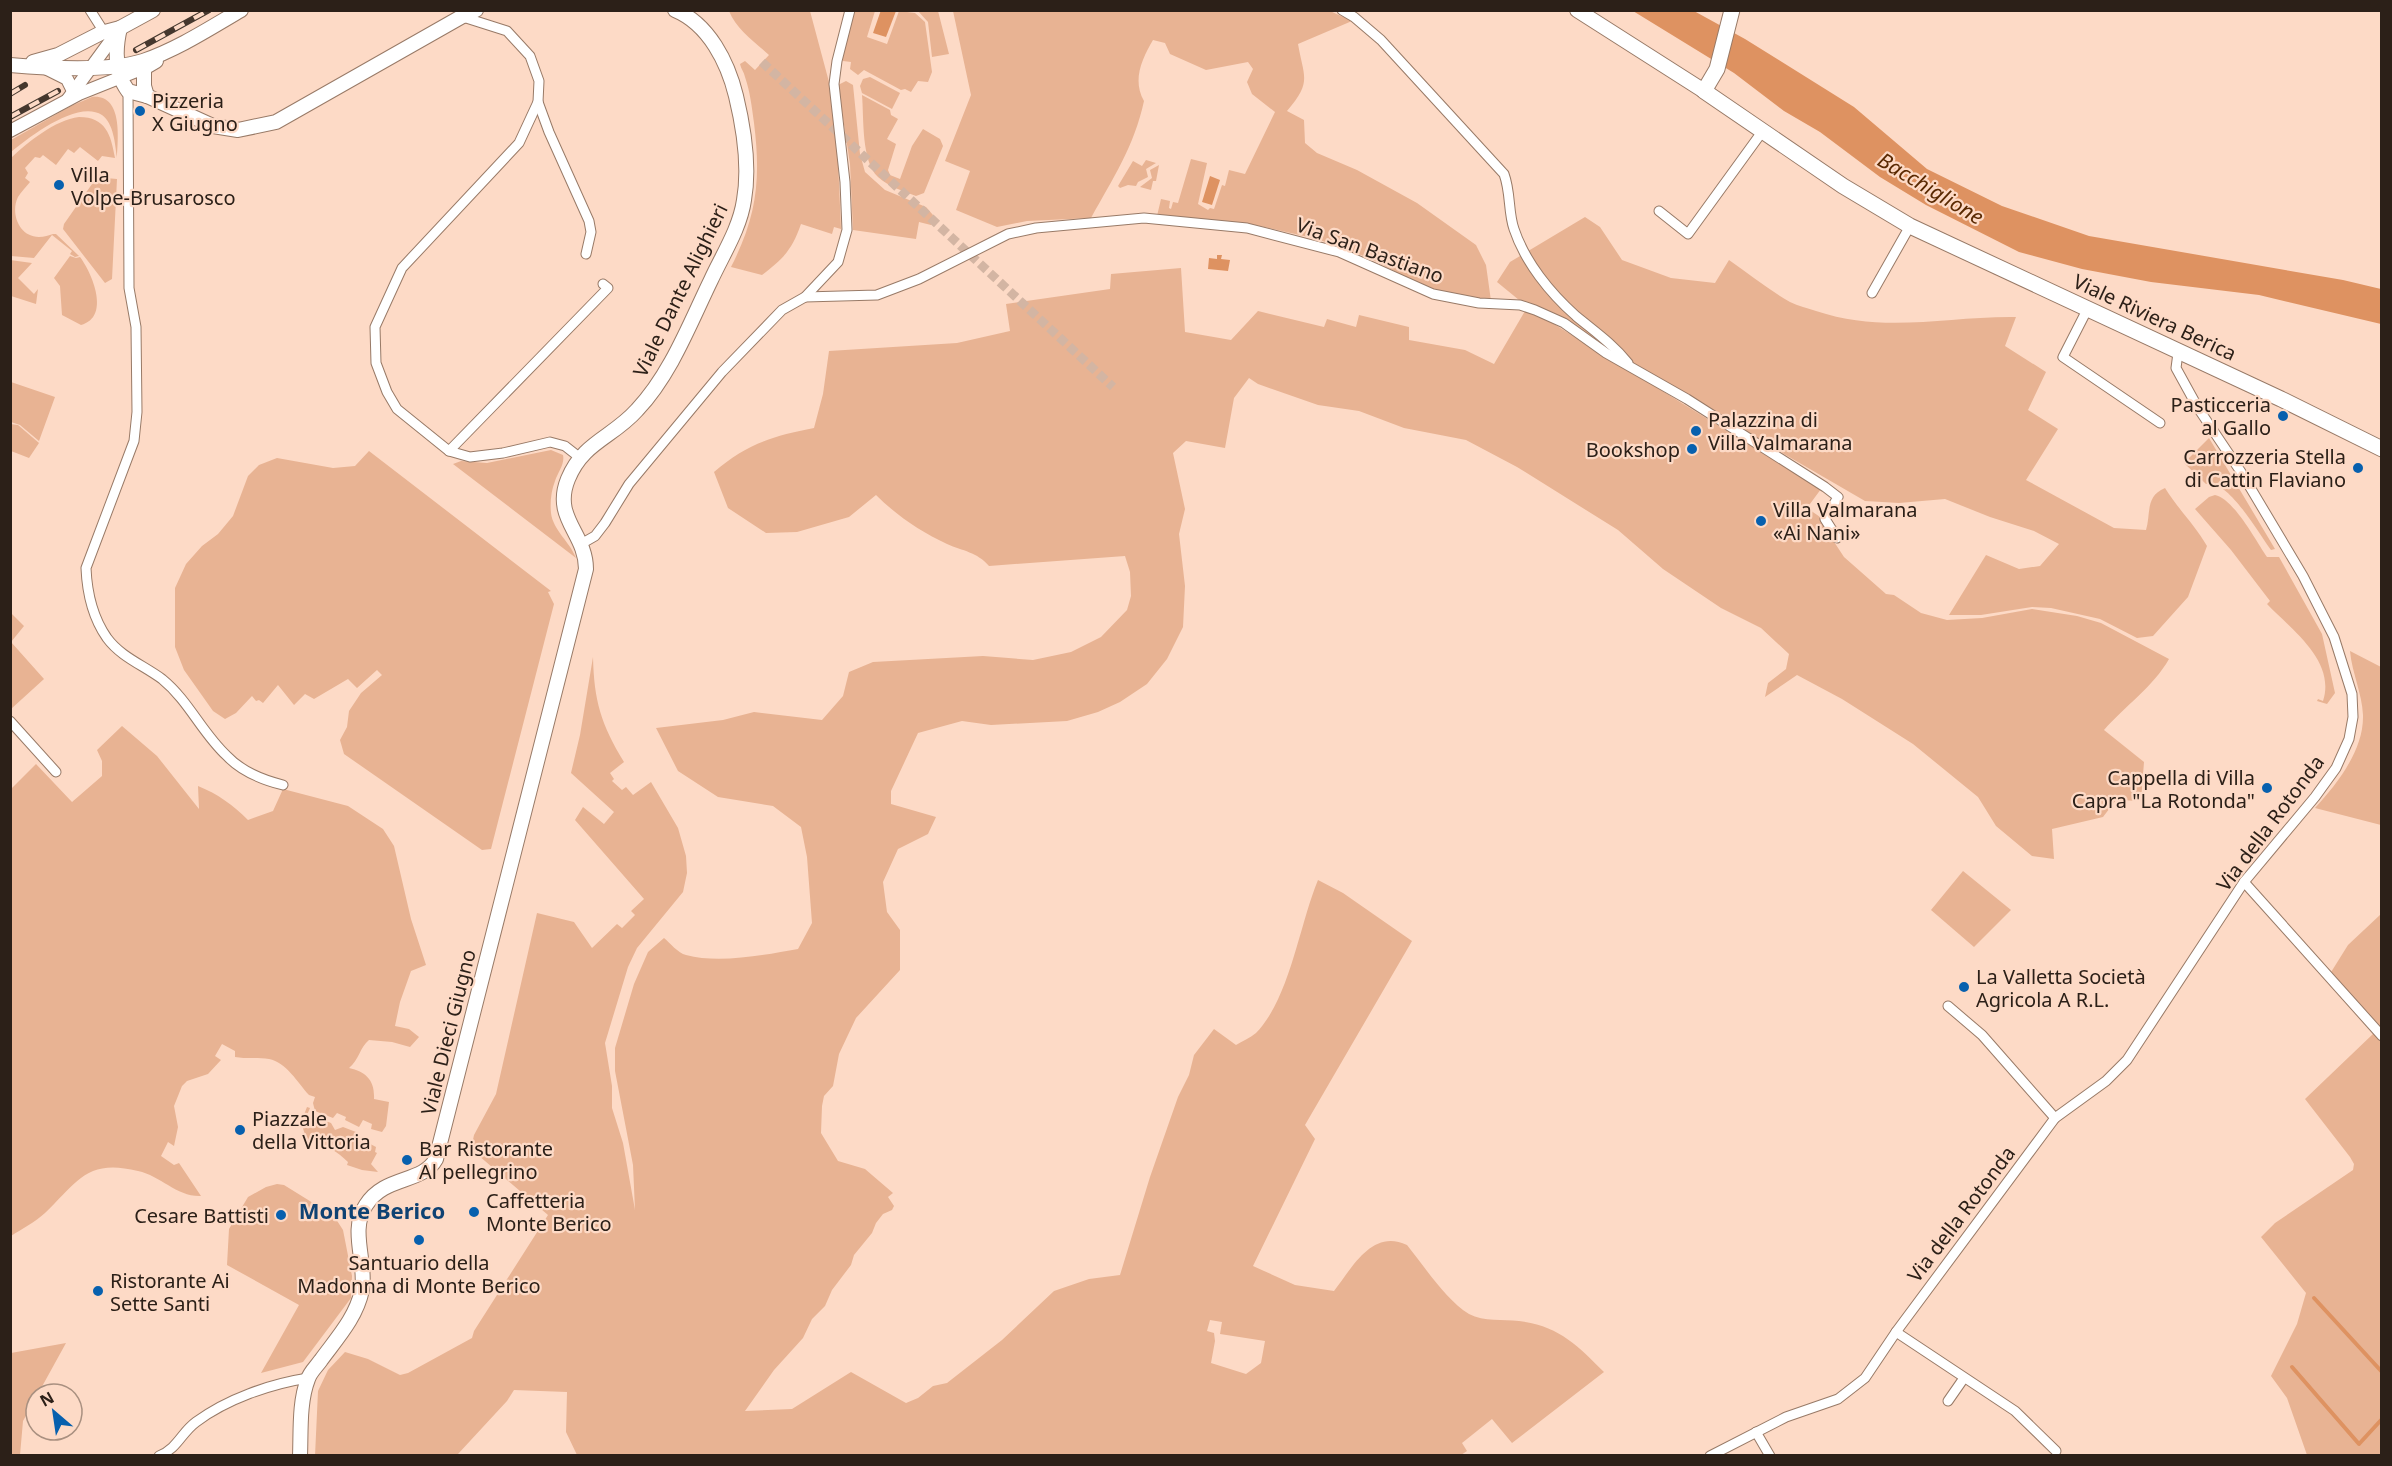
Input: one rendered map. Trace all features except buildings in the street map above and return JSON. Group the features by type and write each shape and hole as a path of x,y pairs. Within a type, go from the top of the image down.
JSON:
{"main road":[{"path":"10,65 48,60 104,32 120,28 153,10"},
{"path":"147,96 144,86 144,68 241,10"},
{"name":"Viale Dante Alighieri","path":"586,569 581,544 568,524 562,501 568,478 579,457 597,441 619,427 653,391 678,348 736,228 744,201 746,171 743,123 732,76 710,37 675,10"},
{"path":"1577,10 1704,91 1717,69 1732,10"},
{"path":"10,65 46,68 90,67 122,78 147,96 213,126 238,130 276,122 475,11"},
{"path":"120,28 116,49 122,78"},
{"path":"122,78 140,62 180,45"},
{"name":"Viale Riviera Berica","path":"1704,91 1843,186 1910,226 2088,308 2178,353 2281,399 2382,449"},
{"name":"Viale Dieci Giugno","path":"300,1455 302,1411 308,1378 353,1317 362,1288 359,1236 365,1206 389,1184 429,1169 436,1159 586,569"}],"street":[{"path":"90,10 104,32"},
{"path":"581,544 595,536 605,524 629,484 722,372 782,310 805,297 838,262 847,230 845,182 834,84 837,60 850,10"},
{"path":"1342,10 1381,40 1504,174 1510,189 1513,228 1527,256 1547,286 1574,314 1618,351 1633,368 1696,405 1838,497 1825,519 1837,538"},
{"path":"461,17 507,31 530,56 539,81 538,102 519,143 402,268 375,327 376,363 387,392 397,409 449,451 470,457 503,453 550,442 565,446 579,457"},
{"path":"70,95 120,28"},
{"path":"46,68 67,79 70,95"},
{"path":"10,131 70,95 122,78 144,68"},
{"path":"122,78 129,288 136,327 137,412 134,441 86,568 87,589 97,619 107,638 123,655 161,679 183,700 227,757 257,776 283,785"},
{"path":"538,102 549,132 590,221 591,232 586,254"},
{"path":"1659,211 1688,234 1762,132"},
{"name":"Via San Bastiano","path":"805,297 877,295 919,279 1008,234 1029,229 1144,218 1172,220 1247,228 1277,235 1339,252 1433,294 1479,303 1520,305 1564,323 1633,368"},
{"path":"1872,293 1910,226"},
{"path":"449,451 608,288 603,284"},
{"path":"2088,308 2063,357 2160,423"},
{"name":"Via della Rotonda","path":"1710,1455 1786,1417 1838,1399 1865,1378 1896,1332 2055,1118 2106,1081 2127,1060 2228,900 2315,797 2336,768 2349,739 2353,717 2352,694 2334,638 2303,576 2241,472 2198,408 2176,368 2178,353"},
{"path":"13,727 56,772"},
{"path":"2244,882 2382,1036"},
{"path":"1948,1006 1982,1035 2055,1118"},
{"path":"1896,1332 2015,1411 2056,1451"},
{"path":"159,1455 171,1451 193,1424 220,1405 292,1380 308,1378"},
{"path":"1948,1401 1964,1378"},
{"path":"1756,1432 1770,1455"}],"shaded area":[{"path":"729,11 810,11 829,82 838,161 841,229 834,227 832,234 801,224 786,253 762,275 731,267 747,231 757,180 752,111 745,75 740,64 745,61 755,70 769,55 741,29"},
{"path":"853,11 875,11 867,37 887,44 899,11 915,13 925,22 932,72 928,82 918,81 911,92 901,90 864,70 858,75 850,69 851,62 843,61 843,57"},
{"path":"918,11 938,11 949,54 932,57 928,22"},
{"path":"953,11 1330,11 1352,21 1298,44 1304,72 1303,86 1287,111 1304,120 1305,143 1317,153 1357,170 1417,203 1476,245 1486,265 1491,301 1433,291 1369,258 1317,239 1251,224 1157,216 1161,199 1170,201 1169,208 1171,209 1173,202 1178,203 1191,159 1207,163 1198,204 1208,210 1214,209 1222,185 1225,186 1229,170 1245,174 1275,112 1252,94 1247,82 1253,69 1248,62 1206,70 1170,54 1165,43 1153,40 1140,70 1140,93 1144,101 1135,133 1091,218 1027,221 997,227 956,210 970,171 945,161 971,95"},
{"path":"870,77 900,93 892,109 862,93 860,86 863,79"},
{"path":"846,81 853,85 860,154 865,172 885,190 926,207 933,215 931,225 919,222 916,239 853,230 850,164 838,85"},
{"path":"862,95 890,110 891,115 898,119 887,139 896,144 888,170 890,175 900,179 912,146 923,129 940,139 943,146 924,193 916,196 897,188 878,177 873,170 864,139"},
{"path":"92,97 102,98 109,102 114,110 118,129 117,158 109,124 102,115 92,111 80,112 54,122 11,152 11,140 71,106"},
{"path":"79,117 95,120 106,129 115,158 102,156 98,161 80,147 74,153 68,149 56,165 43,155 40,158 35,157 25,168 28,173 25,178 30,182 18,197 15,210 18,223 26,233 39,237 56,234 79,256 75,257 70,254 72,251 52,235 34,258 11,256 11,158 51,127"},
{"path":"1146,160 1156,163 1146,169 1148,177 1138,182 1136,186 1128,185 1120,188 1118,186 1133,161 1142,166"},
{"path":"1159,165 1156,181 1153,181 1151,190 1140,187 1152,178 1150,170"},
{"path":"99,174 106,178 117,179 112,279 105,283 63,229 64,224"},
{"path":"1585,217 1600,227 1622,260 1671,278 1715,283 1729,260 1790,302 1842,318 1891,323 2016,317 2005,346 2046,372 2028,410 2058,429 2026,480 2114,528 2146,530 2154,496 2165,488 2207,546 2188,597 2153,636 2137,638 2100,619 2051,608 2032,607 1981,615 1949,615 1986,555 2019,569 2040,566 2059,544 2034,531 1945,499 1899,503 1865,501 1734,425 1584,333 1519,300 1497,282 1510,262"},
{"path":"70,256 80,257 85,264 94,283 96,294 95,313 90,320 81,325 62,315 60,286 54,278"},
{"path":"10,260 32,263 18,278 34,294 38,289 36,304 11,296"},
{"path":"1181,268 1185,332 1231,340 1258,311 1324,327 1327,319 1356,327 1359,315 1409,327 1409,340 1465,350 1494,364 1525,311 1549,321 1821,489 1807,508 1823,519 1821,522 1844,557 1886,594 1894,595 1921,613 1947,620 1982,618 2032,609 2077,616 2101,623 2169,659 2147,687 2104,730 2144,762 2141,801 2116,800 2103,817 2052,829 2054,859 2032,856 1996,826 1978,797 1913,744 1842,699 1797,675 1765,697 1768,683 1786,669 1789,654 1761,628 1721,608 1663,569 1618,530 1517,467 1466,440 1404,428 1359,411 1318,405 1258,384 1249,378 1234,398 1225,448 1186,441 1173,453 1185,509 1179,534 1185,586 1183,627 1167,659 1147,684 1120,702 1098,712 1067,721 991,725 962,721 918,733 891,791 891,804 936,817 928,834 898,849 883,882 887,912 900,930 900,970 856,1018 839,1054 833,1086 824,1096 822,1106 821,1133 838,1161 865,1169 893,1193 888,1197 894,1206 876,1223 872,1233 854,1255 851,1265 832,1290 825,1306 812,1319 803,1338 774,1370 745,1411 792,1409 851,1372 906,1403 918,1398 933,1386 947,1383 1002,1340 1054,1291 1089,1279 1120,1275 1150,1177 1178,1097 1189,1075 1194,1055 1214,1029 1236,1045 1256,1033 1268,1018 1286,981 1318,880 1343,893 1412,941 1305,1125 1315,1139 1253,1266 1295,1285 1334,1291 1364,1253 1383,1242 1395,1241 1407,1245 1444,1292 1469,1314 1481,1318 1519,1321 1545,1327 1576,1345 1604,1372 1512,1443 1492,1419 1462,1443 1467,1451 1461,1455 577,1455 566,1432 567,1392 514,1390 507,1401 458,1454 460,1455 315,1456 318,1391 328,1370 345,1352 368,1359 400,1375 408,1373 472,1338 474,1331 548,1215 471,1149 474,1135 496,1094 537,913 574,922 592,948 617,924 622,928 635,915 631,911 644,899 575,820 583,807 604,824 614,812 571,773 593,657 595,687 600,712 624,762 610,773 614,779 612,781 622,790 626,787 633,795 651,782 678,828 686,856 687,873 683,892 637,948 628,967 605,1043 612,1086 612,1108 623,1143 635,1210 633,1165 615,1071 615,1048 634,984 648,952 664,938 683,954 699,958 742,958 798,949 812,923 807,857 801,827 773,806 718,797 678,771 656,728 723,720 754,712 822,720 843,696 849,672 873,662 983,656 1033,660 1071,652 1101,637 1127,610 1131,596 1130,572 1125,556 989,566 975,555 947,544 918,528 876,495 849,517 797,532 766,533 728,508 714,472 737,454 749,448 786,434 814,428 823,394 829,351 957,343 1010,331 1006,304 1110,289 1111,274","holes":["1210,1320 1222,1322 1220,1334 1265,1341 1261,1363 1246,1374 1211,1363 1215,1341 1214,1333 1207,1331"]},
{"path":"11,382 55,397 39,441 20,425 11,422"},
{"path":"10,424 18,425 39,443 29,458 11,451"},
{"path":"2209,438 2275,549 2271,550 2233,498 2214,484 2206,484 2184,463"},
{"path":"551,450 563,455 562,465 552,493 552,519 576,558 453,464 461,461 487,463"},
{"path":"369,451 551,591 548,592 554,604 491,849 482,850 344,754 340,740 347,727 349,711 361,693 382,675 377,670 357,688 348,679 314,699 305,694 294,705 278,685 263,703 256,701 252,696 236,713 225,719 213,711 184,670 175,647 175,588 186,564 202,546 218,534 233,516 248,476 259,465 277,458 333,468 355,466"},
{"path":"2215,495 2230,504 2237,512 2267,557 2279,557 2322,634 2335,693 2327,704 2317,701 2318,699 2323,701 2325,686 2318,660 2299,636 2267,604 2270,601 2231,550 2195,509 2209,497"},
{"path":"10,612 24,626 11,642 44,679 11,709"},
{"path":"2350,651 2381,667 2381,825 2315,808 2348,766 2362,728 2362,707"},
{"path":"122,726 157,756 199,809 198,786 225,800 248,820 273,811 283,789 348,806 383,829 394,846 411,919 426,965 411,971 400,1002 395,1026 409,1029 419,1037 410,1047 392,1042 369,1040 349,1068 368,1078 373,1087 374,1099 389,1102 386,1126 382,1132 371,1129 372,1124 363,1120 359,1127 337,1113 333,1118 315,1111 313,1103 315,1097 309,1095 281,1064 269,1059 235,1057 235,1051 222,1044 215,1056 221,1060 208,1074 187,1081 182,1086 174,1106 178,1127 174,1146 168,1142 161,1156 174,1165 179,1163 201,1196 184,1193 138,1171 121,1168 95,1170 75,1183 41,1216 11,1236 11,789 36,764 72,802 102,776 102,761 97,750"},
{"path":"1963,871 2011,910 1974,947 1931,910"},
{"path":"2381,914 2381,1036 2328,977 2348,945"},
{"path":"2374,1033 2382,1040 2381,1455 2307,1455 2287,1398 2271,1376 2297,1324 2306,1293 2261,1237 2275,1223 2353,1170 2354,1164 2350,1157 2305,1099"},
{"path":"307,1107 310,1108 307,1115 309,1119 313,1116 331,1123 335,1130 343,1127 356,1132 360,1141 361,1139 376,1147 375,1152 377,1153 371,1164 378,1172 347,1165 348,1162 332,1149 313,1140 309,1142 303,1125"},
{"path":"277,1184 284,1185 334,1216 343,1230 352,1276 351,1298 303,1362 261,1373 299,1305 227,1265 229,1229 248,1197"},
{"path":"66,1343 44,1382 24,1382 24,1419 20,1455 11,1455 11,1353"}],"water":[{"path":"881,10 896,11 886,37 873,33"},
{"name":"Bacchiglione","path":"1633,11 1694,11 1745,39 1854,107 1927,169 2002,206 2089,236 2343,280 2381,289 2381,324 2259,295 2151,282 2082,269 2019,252 1926,205 1880,177 1820,132 1784,111 1734,73"},
{"path":"1210,176 1220,180 1212,205 1202,202"},
{"path":"1217,255 1222,255 1221,259 1230,260 1228,271 1208,269 1209,258 1217,259"}],"waterway":[{"path":"2314,1298 2382,1372"},
{"path":"2292,1367 2359,1444 2382,1419"}],"tunnel":[{"path":"762,62 1113,387"}],"railway":[{"path":"136,50 209,10"},
{"path":"10,94 25,85"},
{"path":"10,117 58,91"}],"place":[{"name":"Pizzeria X Giugno","path":"140,111"},
{"name":"Villa Volpe-Brusarosco","path":"59,185"},
{"name":"Pasticceria al Gallo","path":"2283,416"},
{"name":"Palazzina di Villa Valmarana","path":"1696,431"},
{"name":"Bookshop","path":"1692,449"},
{"name":"Carrozzeria Stella di Cattin Flaviano","path":"2358,468"},
{"name":"Villa Valmarana «Ai Nani»","path":"1761,521"},
{"name":"Cappella di Villa Capra \"La Rotonda\"","path":"2267,788"},
{"name":"La Valletta Società Agricola A R.L.","path":"1964,987"},
{"name":"Piazzale della Vittoria","path":"240,1130"},
{"name":"Bar Ristorante Al pellegrino","path":"407,1160"},
{"name":"Caffetteria Monte Berico","path":"474,1212"},
{"name":"Cesare Battisti","path":"281,1215"},
{"name":"Santuario della Madonna di Monte Berico","path":"419,1240"},
{"name":"Ristorante Ai Sette Santi","path":"98,1291"}],"district":[{"name":"Monte Berico","path":"372,1210"}]}
